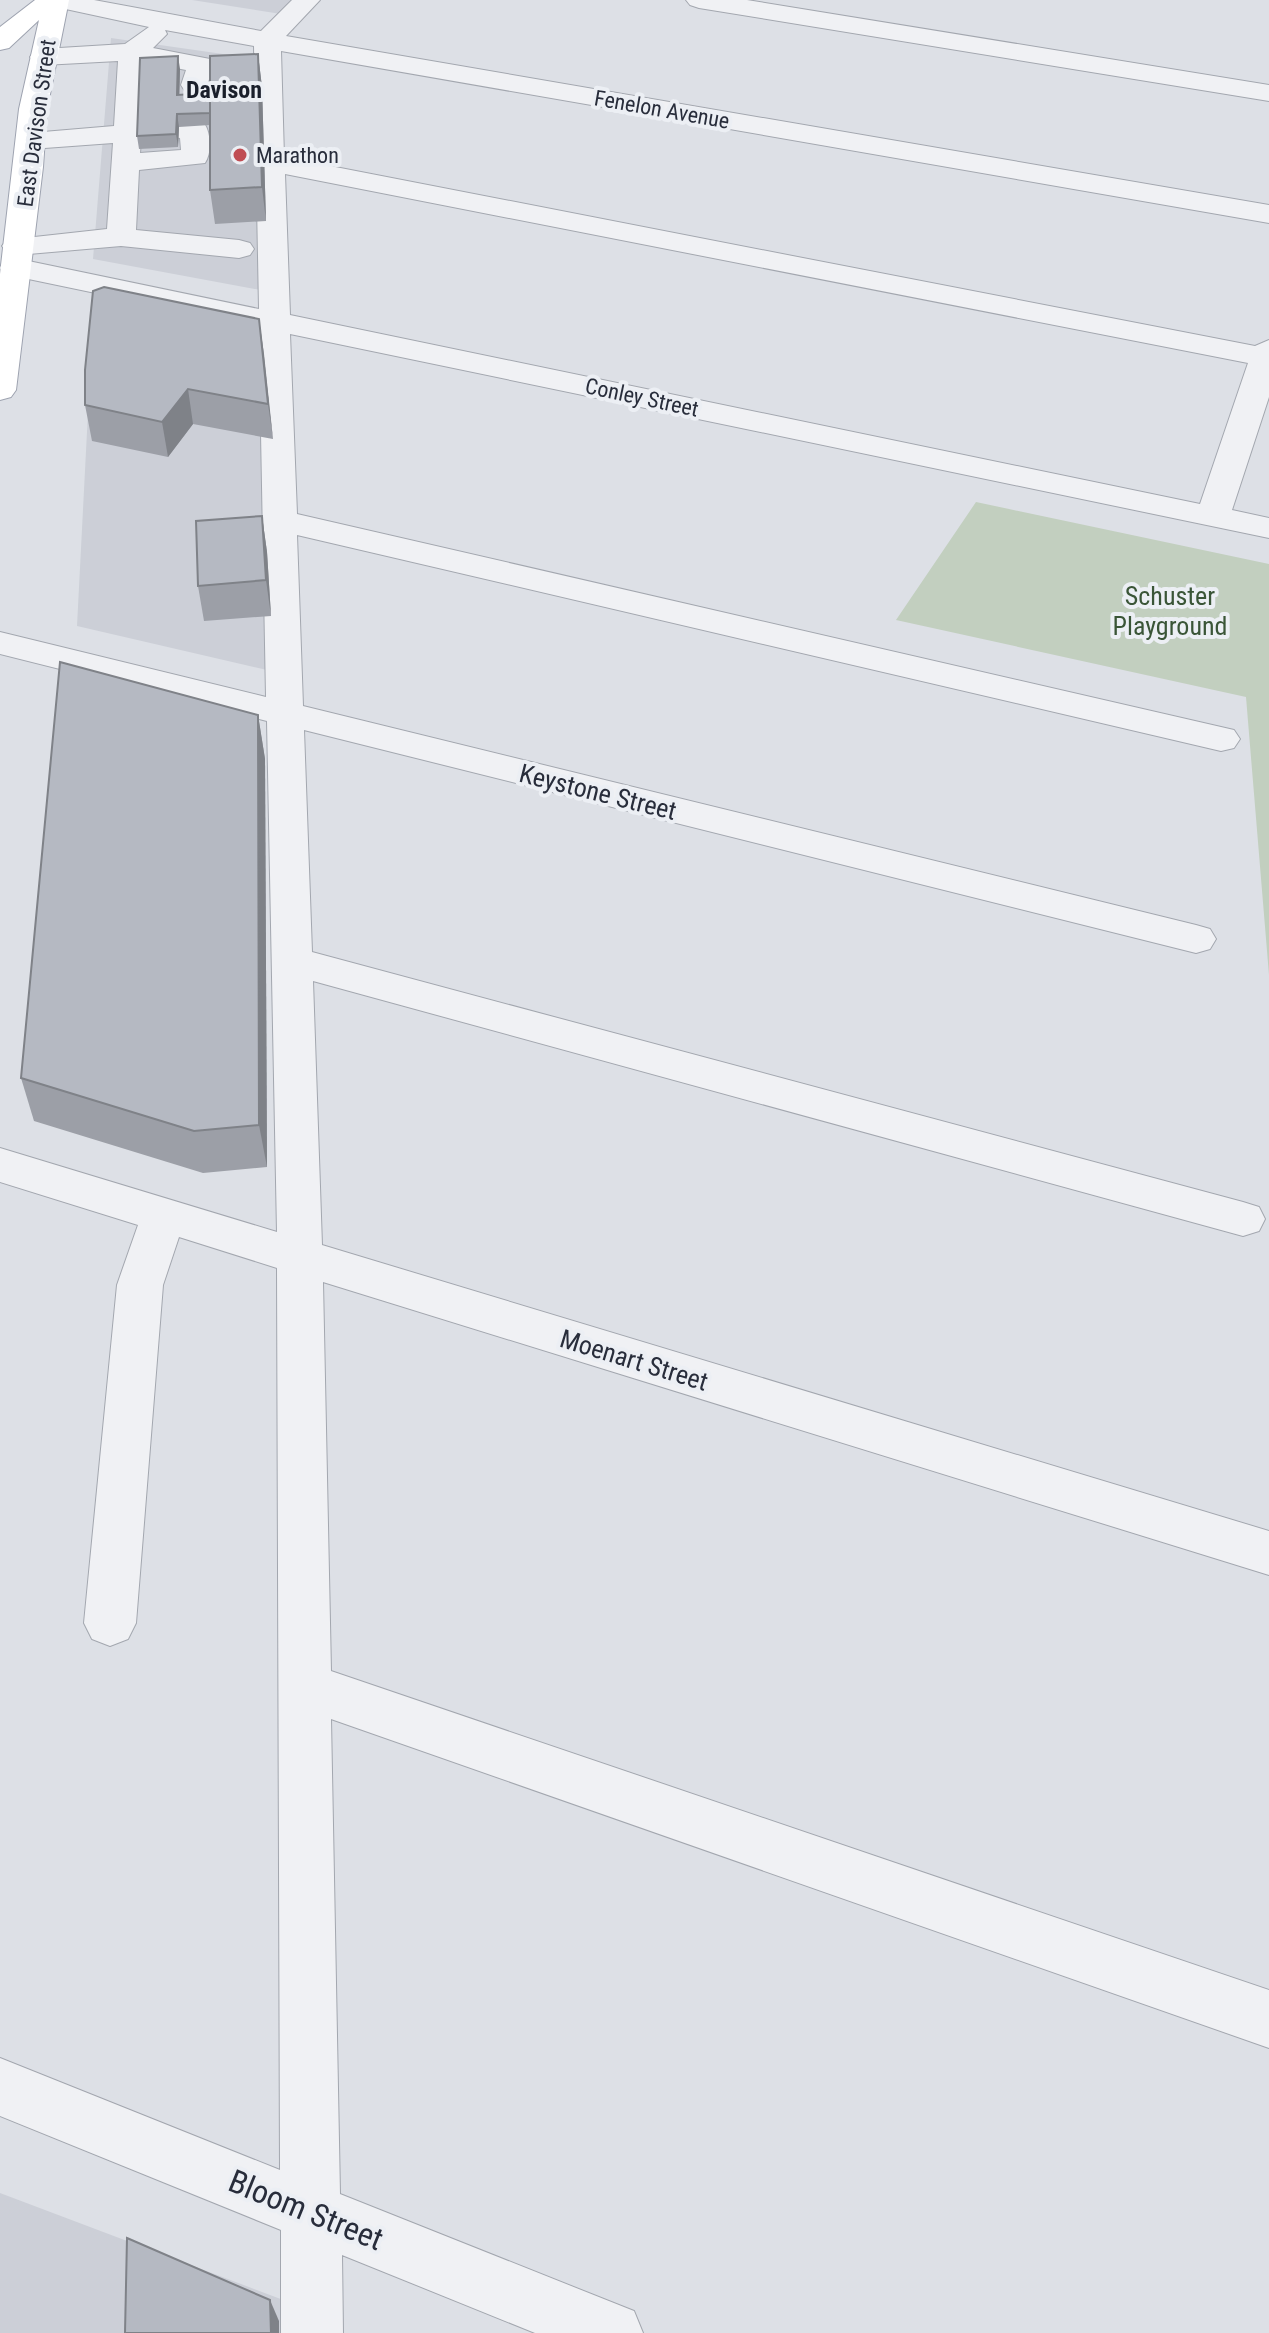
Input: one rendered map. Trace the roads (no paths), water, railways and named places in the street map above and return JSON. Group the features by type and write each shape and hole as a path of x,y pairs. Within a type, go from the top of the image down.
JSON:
{"main road":[{"path":"0,42 44,4 56,0"},
{"name":"East Davison Street","path":"0,390 33,109 56,0"},
{"path":"0,160 30,154"}],"street":[{"name":"Fenelon Avenue","path":"56,0 167,23 1269,214"},
{"path":"307,0 267,40 300,1258 312,2333"},
{"path":"699,0 1269,93"},
{"path":"132,52 167,23"},
{"path":"121,237 125,163 134,110 132,52"},
{"path":"43,57 132,52 201,65 189,109 195,157 125,163"},
{"path":"30,154 134,110"},
{"path":"271,163 1268,355 1213,516"},
{"path":"16,256 121,237 239,249"},
{"name":"Conley Street","path":"16,256 275,321 1269,528"},
{"path":"281,521 1221,739"},
{"name":"Keystone Street","path":"0,643 1196,939"},
{"path":"292,961 1243,1219"},
{"name":"Moenart Street","path":"0,1165 1269,1553"},
{"path":"110,1623 140,1285 163,1217"},
{"path":"303,1685 1269,2019"},
{"name":"Bloom Street","path":"0,2087 612,2333"}],"place":[{"name":"Marathon","path":"240,155"}],"district":[{"name":"Davison","path":"224,90"}],"park label":[{"name":"Schuster Playground","path":"1170,611"}]}
